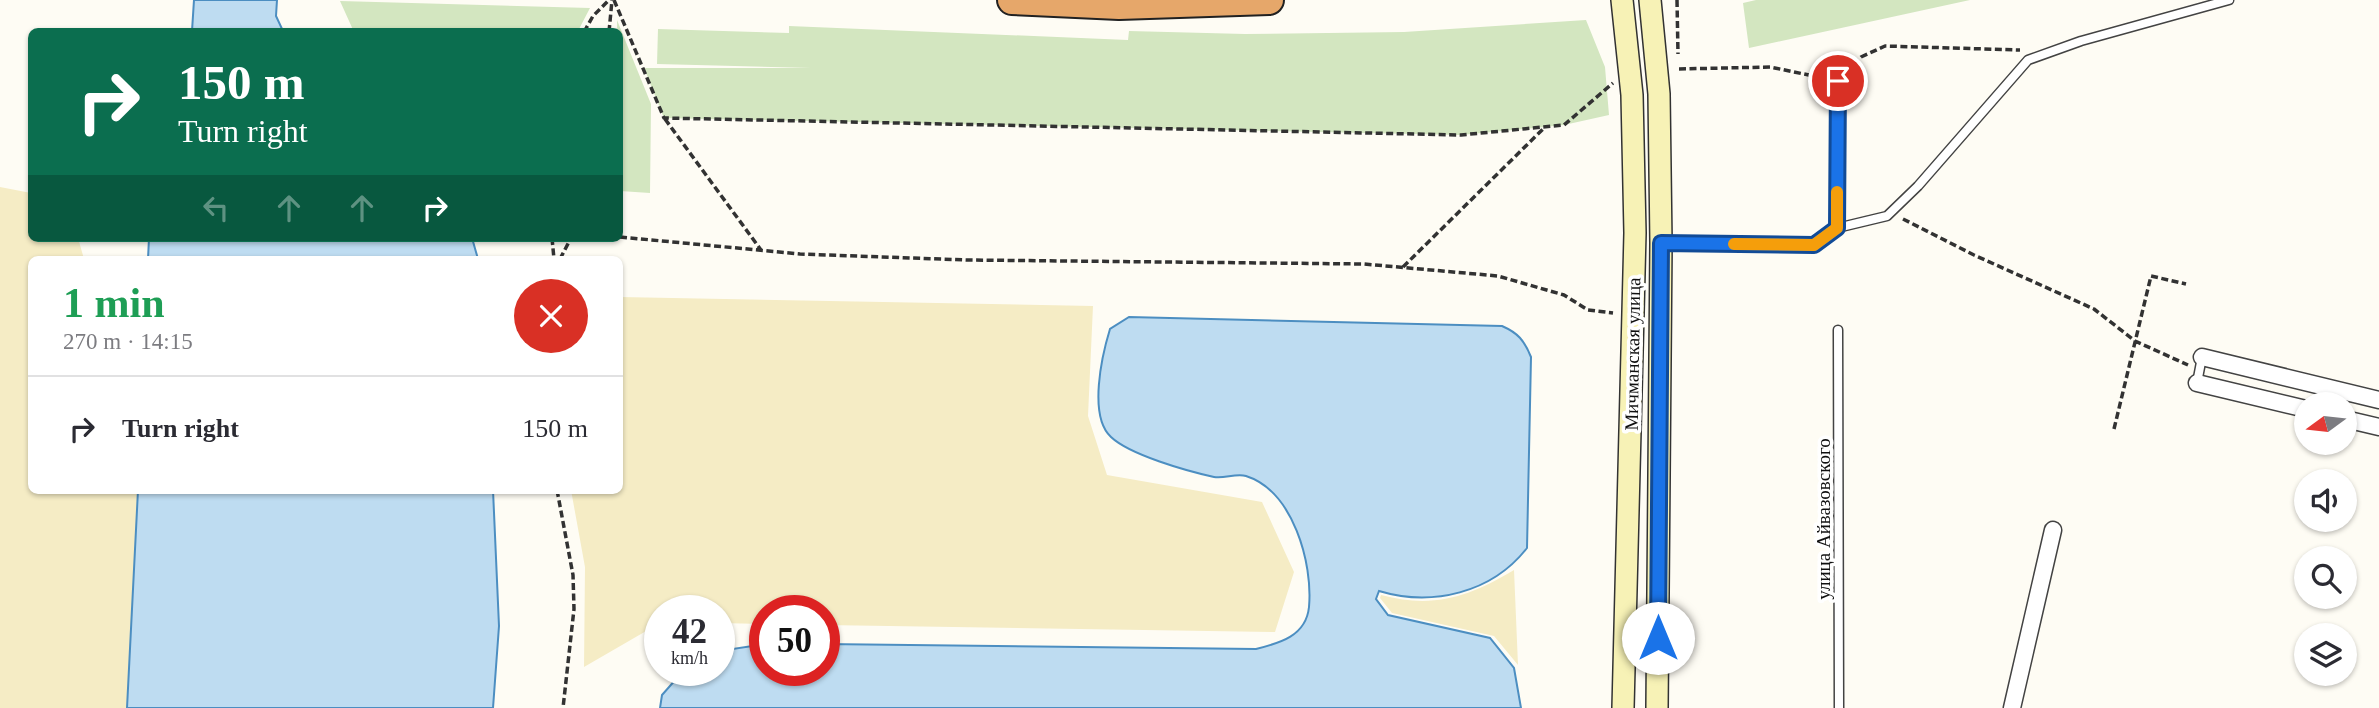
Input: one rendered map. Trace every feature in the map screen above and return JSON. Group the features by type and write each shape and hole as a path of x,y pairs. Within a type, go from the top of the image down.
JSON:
{"highway":[{"path":"1012,0 1119,5 1269,0"}],"main road":[{"name":"Мичманская улица","path":"1622,0 1629,64 1634,255 1623,708"},
{"name":"Мичманская улица","path":"1650,0 1657,58 1661,243 1657,708"}],"street":[{"path":"2199,370 2379,400"},
{"path":"2199,370 2294,406"},
{"path":"2357,422 2379,427"},
{"path":"2012,708 2053,530"}],"lane":[{"path":"1661,243 1814,245 1837,228 1887,216 1917,187 2028,60 2081,41 2229,0"},
{"path":"1837,228 1838,81"},
{"name":"улица Айвазовского","path":"1838,330 1839,708"}],"path":[{"path":"586,28 593,16 612,0"},
{"path":"609,28 612,0"},
{"path":"612,0 664,118 761,250"},
{"path":"1677,0 1678,54"},
{"path":"1679,69 1770,67 1838,81 1861,57 1885,46 2018,48 2028,60"},
{"path":"664,118 1461,135 1564,125 1614,83"},
{"path":"1402,267 1545,127"},
{"path":"1887,216 1905,219 1974,255 2060,291 2094,309 2136,341 2199,370"},
{"path":"623,237 761,250 969,260 1364,264 1498,276 1564,295 1588,310 1617,313"},
{"path":"2114,429 2151,276 2186,284"},
{"path":"557,494 573,575 574,598 563,708"}],"green space":[{"path":"1756,0 1970,0 1749,48 1743,3"},
{"path":"340,1 590,8 580,28 352,28"},
{"path":"1586,20 1605,67 1609,115 1564,125 1461,135 664,118 644,68 811,68 657,64 658,29 789,33 789,26 1128,40 1129,31 1245,34 1404,32"},
{"path":"623,35 651,104 650,193 623,191"}],"sand":[{"path":"0,187 28,192 28,242 79,242 83,256 28,256 28,494 138,494 127,708 0,708"},
{"path":"623,297 1093,306 1088,416 1107,475 1262,502 1294,572 1275,632 840,625 840,595 749,595 749,624 735,623 735,595 644,595 644,632 584,667 585,567 572,494 623,494"},
{"path":"1514,570 1518,665 1494,636 1392,613 1380,598 1381,595 1417,601 1450,598 1482,587"}],"water":[{"path":"194,0 277,0 276,16 282,28 192,28"},
{"path":"149,242 473,242 477,256 148,256"},
{"path":"1129,317 1502,326 1520,338 1531,357 1527,548 1497,576 1479,586 1440,596 1420,597 1379,591 1376,599 1388,615 1490,638 1514,668 1521,708 660,708 662,695 670,686 735,686 735,649 749,646 749,686 840,686 840,644 1256,649 1290,637 1303,625 1307,617 1309,589 1303,550 1288,512 1262,484 1246,476 1214,477 1175,466 1131,450 1111,437 1104,427 1098,400 1110,329"},
{"path":"138,494 493,494 499,626 493,708 127,708"}],"slow traffic":[{"path":"1734,244 1814,245 1837,228 1837,192"}],"route":[{"path":"1658,638 1661,243 1814,245 1837,228 1838,81"}]}
